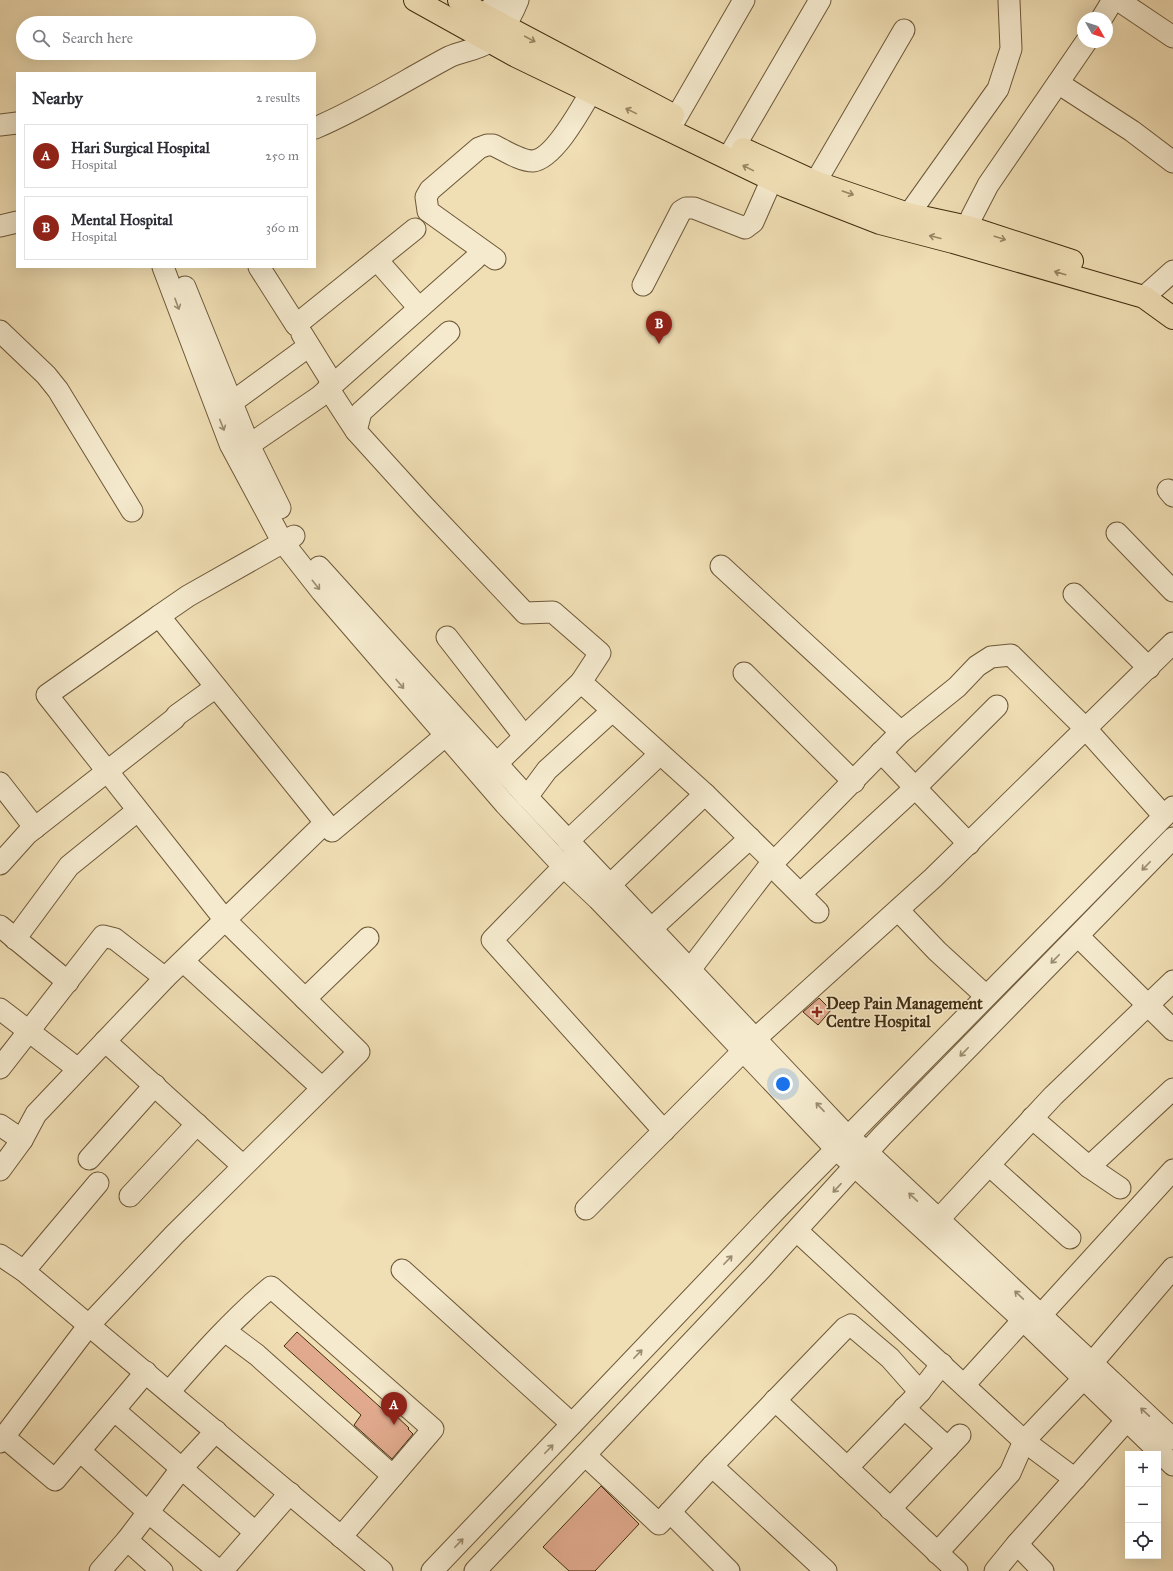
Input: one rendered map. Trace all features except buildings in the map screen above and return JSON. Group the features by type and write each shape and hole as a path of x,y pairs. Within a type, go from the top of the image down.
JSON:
{"main road":[{"path":"415,0 490,42 591,92 673,123"},
{"path":"459,0 673,123 811,188 880,223 904,221 964,236 1149,293 1173,303"},
{"path":"732,152 772,179 811,188"},
{"path":"1149,293 1173,318"}],"street":[{"path":"452,56 469,30 499,0"},
{"path":"316,128 350,113 452,56 472,50 490,42 505,26 518,0"},
{"path":"673,123 744,0"},
{"path":"1106,12 1113,0"},
{"path":"1118,0 1173,37"},
{"path":"732,152 817,1"},
{"path":"904,221 998,90 1011,49 1008,1"},
{"path":"811,188 904,30"},
{"path":"964,236 988,185 1082,48"},
{"path":"1058,83 1132,131 1173,162"},
{"path":"249,446 331,386 419,308 485,259 428,211 426,197 430,190 479,148 488,144 525,160 534,161 546,154 564,136 591,92"},
{"path":"0,125 16,123"},
{"path":"643,285 681,211 686,208 694,208 745,228 753,222 772,179"},
{"path":"0,226 16,222"},
{"path":"296,325 415,229"},
{"path":"377,260 419,308"},
{"path":"163,268 230,444 322,592 445,736 563,866 685,977 842,1143 938,1220 1032,1318"},
{"path":"177,268 231,403 289,538 324,572 573,847 611,884 651,929 685,977"},
{"path":"261,268 309,346 356,431 424,506 525,613 553,612 600,653 581,682 482,778"},
{"path":"1149,293 1173,271"},
{"path":"0,331 46,375 58,390 132,511"},
{"path":"356,431 361,412 449,332"},
{"path":"231,403 309,346"},
{"path":"1116,533 1173,592"},
{"path":"146,1372 55,1480 2,1440 89,1325 174,1235 359,1052 225,920 106,772 47,695 188,596 289,538"},
{"path":"721,566 901,732"},
{"path":"1074,594 1149,668"},
{"path":"160,616 332,831 445,736"},
{"path":"447,637 524,736"},
{"path":"586,1209 750,1045 969,844 1173,643"},
{"path":"432,1571 842,1143 1169,811 1012,655 991,657 977,666 957,687 901,732 854,782 772,863 685,977"},
{"path":"744,673 854,782"},
{"path":"581,682 705,794 750,838 818,912"},
{"path":"0,864 27,834 174,719 177,714 216,686"},
{"path":"801,893 915,788 997,706"},
{"path":"527,797 547,770 612,710"},
{"path":"881,752 969,844"},
{"path":"660,754 573,847 563,866 492,940 664,1131"},
{"path":"0,783 35,828"},
{"path":"611,884 705,794"},
{"path":"68,982 8,932 69,866 137,811"},
{"path":"0,1170 22,1140 36,1114 78,1069 165,978 325,823"},
{"path":"651,929 750,838"},
{"path":"475,1571 797,1231 882,1136 1173,838"},
{"path":"898,910 937,952 986,996"},
{"path":"0,1068 103,936 115,939 165,978"},
{"path":"1078,936 1173,1030"},
{"path":"305,999 368,938"},
{"path":"183,961 322,1088"},
{"path":"938,1220 1053,1096 1173,981"},
{"path":"0,1009 78,1069"},
{"path":"105,1042 155,1085 243,1166"},
{"path":"89,1159 155,1085"},
{"path":"1089,1167 1173,1089"},
{"path":"1032,1118 1089,1167 1120,1188"},
{"path":"130,1196 197,1124"},
{"path":"0,1125 22,1140"},
{"path":"862,1160 1088,1371 1173,1439"},
{"path":"989,1164 1070,1238"},
{"path":"964,1385 1032,1318 1173,1170"},
{"path":"24,1271 98,1183"},
{"path":"797,1231 1024,1441 1075,1479"},
{"path":"0,1255 24,1271 382,1571"},
{"path":"937,1553 1010,1473 1024,1441 1088,1371 1173,1268"},
{"path":"402,1270 572,1424"},
{"path":"169,1392 196,1360 271,1287 433,1430 341,1537"},
{"path":"586,1455 659,1524 712,1466 845,1328 851,1325 875,1302"},
{"path":"851,1325 890,1358 920,1392"},
{"path":"225,1331 257,1355 393,1476"},
{"path":"847,1468 920,1392 942,1364"},
{"path":"1088,1371 1127,1420 1173,1465"},
{"path":"775,1400 957,1571"},
{"path":"890,1509 954,1441 904,1408"},
{"path":"114,1410 255,1532"},
{"path":"995,1571 1017,1544 1127,1420"},
{"path":"100,1571 127,1540 182,1468 216,1431"},
{"path":"80,1451 148,1512 220,1571 290,1493"},
{"path":"712,1466 826,1571"},
{"path":"670,1512 729,1571"},
{"path":"127,1540 162,1571"},
{"path":"1017,1544 1043,1571"}],"place":[{"name":"Mental Hospital","path":"659,344"},
{"name":"Deep Pain Management Centre Hospital","path":"817,1012"},
{"name":"Hari Surgical Hospital","path":"394,1425"}]}
